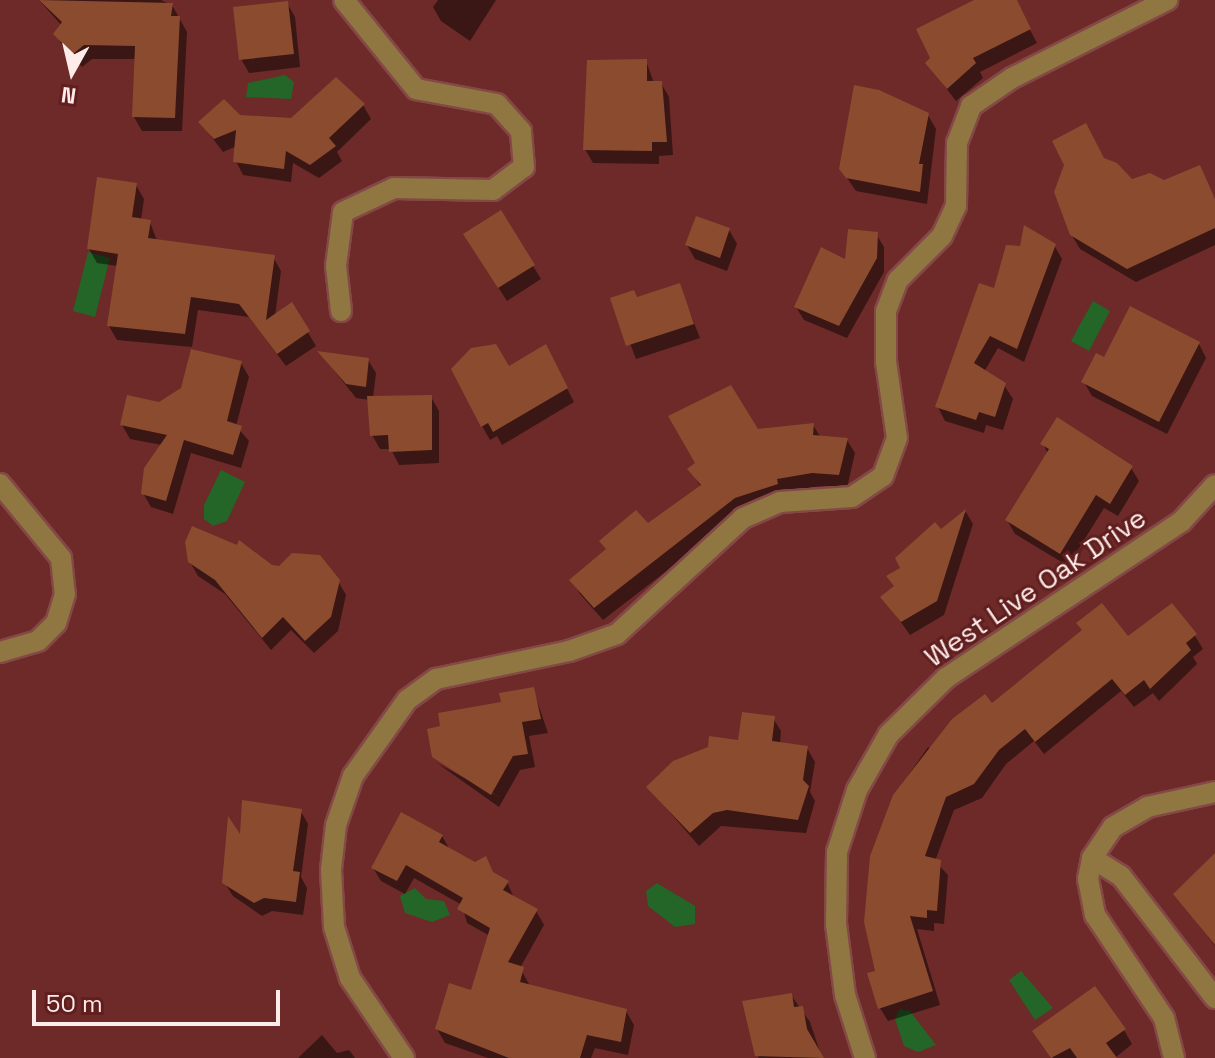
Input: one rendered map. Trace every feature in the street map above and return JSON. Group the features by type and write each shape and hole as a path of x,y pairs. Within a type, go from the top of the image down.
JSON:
{"street":[{"path":"341,311 336,266 343,212 394,188 493,190 524,167 521,131 497,104 416,89 344,0"},
{"path":"404,1058 350,978 334,927 331,870 336,825 353,776 407,700 436,679 569,651 617,634 743,518 780,502 852,497 883,476 897,438 886,362 886,311 898,280 942,236 956,206 957,143 971,106 1012,78 1167,0"},
{"path":"0,484 61,558 65,594 56,623 38,641 0,652"},
{"name":"West Live Oak Drive","path":"865,1058 845,995 836,924 837,852 857,790 889,734 946,678 1181,522 1215,485"},
{"path":"1174,1058 1164,1018 1095,915 1088,879 1092,858 1113,827 1147,807 1215,792"},
{"path":"1092,858 1121,876 1215,998"}],"shaded area":[{"path":"285,75 294,82 291,99 246,97 248,83"},
{"path":"88,252 110,258 95,317 73,311"},
{"path":"1093,301 1110,311 1089,351 1071,341"},
{"path":"221,470 245,482 227,521 213,526 204,519 204,505"},
{"path":"657,883 695,906 695,924 675,927 648,906 646,891"},
{"path":"415,888 426,899 444,901 450,915 432,922 405,913 400,896"},
{"path":"1021,971 1053,1008 1035,1020 1009,980"},
{"path":"900,1009 910,1011 936,1045 918,1052 904,1046 895,1019"}],"building":[{"path":"39,0 173,3 171,16 180,16 175,118 132,117 135,46 84,45 73,54 53,34 62,22"},
{"path":"974,0 1017,0 1031,29 973,58 976,63 947,89 925,63 930,58 916,29"},
{"path":"288,1 294,54 239,60 233,7"},
{"path":"647,59 647,81 662,81 667,142 652,142 652,151 583,150 587,60"},
{"path":"336,77 365,104 329,138 336,146 310,165 286,151 284,169 233,162 236,130 214,139 198,122 224,99 240,115 291,118"},
{"path":"854,85 879,90 929,113 919,164 923,164 920,192 846,178 839,169"},
{"path":"1086,123 1104,158 1117,163 1132,179 1150,173 1164,180 1200,165 1215,199 1215,228 1127,269 1070,235 1054,192 1064,165 1052,141"},
{"path":"97,177 137,183 132,217 151,220 148,238 275,255 266,320 292,302 310,331 277,354 239,304 191,297 185,334 107,326 118,254 87,249"},
{"path":"501,210 535,265 498,288 463,234"},
{"path":"696,216 730,228 720,258 685,245"},
{"path":"1024,225 1056,244 1017,349 990,336 974,363 1006,383 995,417 979,412 976,420 935,407 979,283 994,288 1006,245 1020,246"},
{"path":"848,229 878,232 877,258 839,326 794,307 821,247 845,259"},
{"path":"680,283 694,324 626,346 610,298 634,290 637,297"},
{"path":"1130,306 1200,342 1159,422 1081,382 1096,353 1104,357"},
{"path":"496,344 509,366 546,344 568,388 493,432 488,423 481,427 451,369 471,348"},
{"path":"191,349 242,361 227,421 242,426 233,455 184,440 166,501 141,494 144,468 167,435 120,425 127,395 159,402 181,388"},
{"path":"317,351 369,358 366,387 346,384"},
{"path":"731,385 758,429 814,423 813,435 848,438 839,475 812,473 777,479 778,484 735,498 594,608 569,580 606,549 599,541 636,510 648,523 701,485 687,469 695,463 668,416"},
{"path":"432,395 432,450 389,452 388,435 370,436 367,396"},
{"path":"1057,417 1133,466 1110,504 1096,495 1060,554 1005,520 1049,449 1040,444"},
{"path":"966,509 937,601 901,622 880,597 894,586 886,576 900,568 895,558 935,522 941,529"},
{"path":"192,526 237,545 239,540 272,565 279,566 292,553 320,555 340,580 331,617 305,641 283,617 262,638 215,580 188,562 185,542"},
{"path":"1102,603 1128,636 1172,603 1197,634 1186,643 1191,650 1150,689 1144,680 1125,695 1112,679 1035,742 1025,729 999,750 974,784 946,797 925,856 941,860 937,911 927,910 927,918 910,916 933,991 878,1009 867,973 875,971 864,922 870,856 893,795 952,719 985,694 992,703 1082,630 1076,623"},
{"path":"534,687 541,719 522,722 528,754 513,756 491,795 432,757 427,729 440,726 438,713 501,702 499,693"},
{"path":"742,712 775,716 772,741 808,746 803,780 809,786 798,820 727,810 713,813 690,833 646,787 673,761 708,747 709,736 738,740"},
{"path":"242,800 302,809 293,871 300,872 296,902 264,898 254,903 222,883 228,816 240,834"},
{"path":"401,812 443,835 439,842 475,862 486,856 493,872 509,881 503,890 538,909 508,962 524,967 520,982 627,1009 621,1042 587,1035 580,1058 509,1058 435,1029 449,983 471,990 490,928 457,909 463,898 406,865 397,881 371,868"},
{"path":"1215,853 1215,945 1173,894"},
{"path":"1095,986 1126,1029 1106,1043 1117,1058 1077,1058 1070,1048 1051,1058 1032,1031"},
{"path":"792,993 794,1007 803,1006 807,1029 824,1058 755,1056 742,1001"}]}
